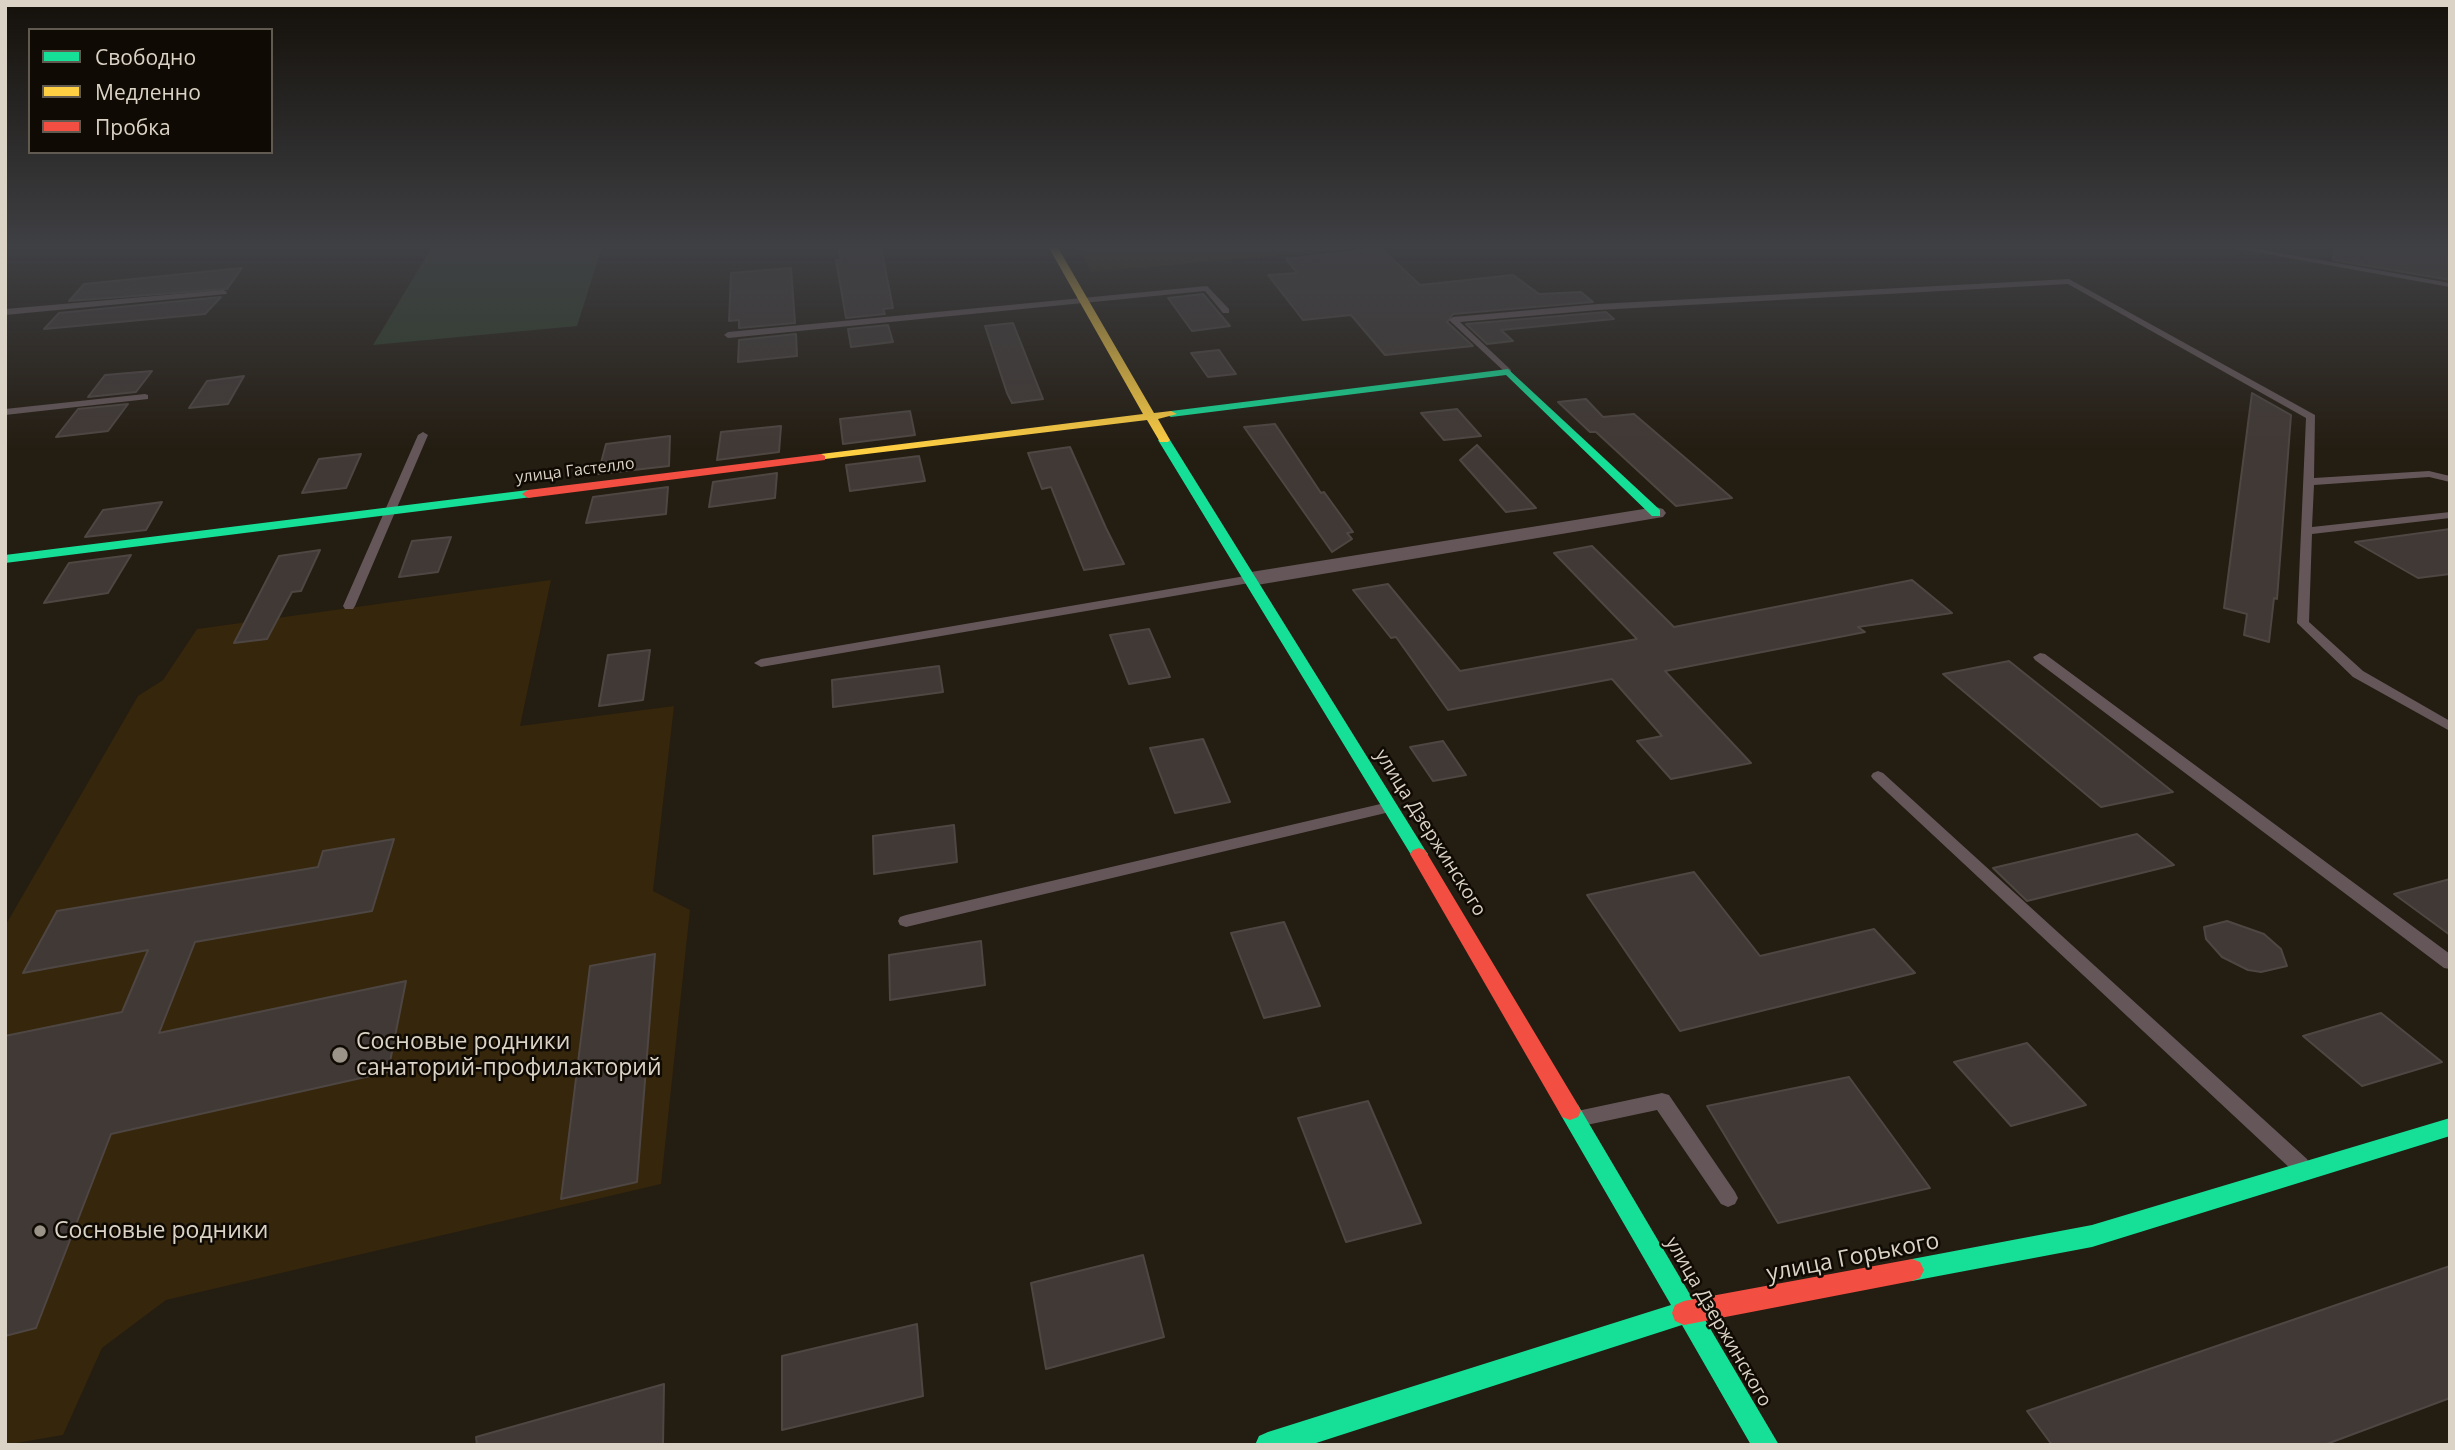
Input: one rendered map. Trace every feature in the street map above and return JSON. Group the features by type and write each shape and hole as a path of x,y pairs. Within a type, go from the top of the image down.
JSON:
{"street":[{"name":"улица Дзержинского","path":"1089,314 1578,1119 1766,1445"},
{"name":"улица Гастелло","path":"5,559 1508,372"},
{"path":"1508,372 1656,513"},
{"path":"1251,579 1656,513"},
{"name":"улица Горького","path":"1268,1445 1687,1312 2092,1236 2450,1128"}],"lane":[{"path":"728,335 943,314"},
{"path":"1508,372 1453,320 1524,314"},
{"path":"2127,314 2311,417 2303,623 2358,674 2450,727"},
{"path":"5,411 145,397"},
{"path":"349,606 423,435"},
{"path":"2308,482 2429,474 2450,479"},
{"path":"2306,531 2450,515"},
{"path":"761,663 1251,579"},
{"path":"2040,657 2450,963"},
{"path":"1878,776 2307,1171"},
{"path":"906,921 1389,807"},
{"path":"1578,1119 1662,1101 1728,1198"}],"shaded area":[{"name":"Сосновые родники санаторий-профилакторий","path":"551,580 520,726 674,706 653,891 690,910 661,1184 166,1300 102,1348 63,1435 5,1445 5,926 138,696 163,680 197,629"}],"green space":[{"path":"392,314 581,314 577,326 373,345"}],"building":[{"path":"58,314 205,314 205,314 44,329"},
{"path":"729,314 794,314 795,323 739,328 739,320 729,321"},
{"path":"845,314 885,314 846,318"},
{"path":"1179,314 1220,314 1230,326 1192,331"},
{"path":"1298,314 1457,314 1453,314 1447,322 1473,346 1385,355 1351,315 1303,320"},
{"path":"1587,314 1608,314 1614,319 1501,330 1513,341 1487,344 1466,324"},
{"path":"1013,323 1043,399 1012,403 1007,393 985,326"},
{"path":"888,325 893,342 851,347 848,329"},
{"path":"796,334 797,356 738,362 739,340"},
{"path":"1219,350 1236,374 1208,377 1191,353"},
{"path":"152,371 136,392 88,397 105,375"},
{"path":"244,376 228,404 189,408 207,381"},
{"path":"2252,393 2291,415 2277,599 2274,598 2269,642 2244,635 2247,614 2224,608"},
{"path":"1586,399 1603,417 1634,414 1732,498 1676,506 1596,432 1590,432 1558,402"},
{"path":"128,404 108,431 56,437 78,409"},
{"path":"1457,409 1481,436 1444,440 1421,413"},
{"path":"910,411 915,435 843,444 840,419"},
{"path":"1275,424 1321,493 1324,492 1353,532 1347,533 1352,539 1332,552 1244,427"},
{"path":"781,426 779,452 717,460 721,432"},
{"path":"670,436 669,466 598,474 606,444"},
{"path":"1477,445 1536,508 1506,512 1460,460"},
{"path":"1070,447 1124,564 1084,570 1051,487 1042,489 1028,453"},
{"path":"361,454 346,488 302,493 319,459"},
{"path":"919,456 925,481 850,491 846,465"},
{"path":"777,473 775,498 709,507 713,482"},
{"path":"668,487 666,514 586,523 593,497"},
{"path":"162,502 146,530 85,537 103,510"},
{"path":"2450,529 2450,574 2418,578 2355,542"},
{"path":"451,537 438,572 399,577 412,541"},
{"path":"1592,546 1674,627 1912,580 1952,613 1858,627 1865,632 1665,671 1751,763 1671,779 1637,741 1662,736 1612,679 1448,710 1396,637 1391,638 1353,590 1388,584 1460,671 1637,639 1554,553"},
{"path":"320,550 301,591 292,592 267,639 234,643 279,556"},
{"path":"131,555 108,593 44,603 69,563"},
{"path":"1149,629 1170,677 1129,684 1110,635"},
{"path":"650,650 643,700 599,706 608,655"},
{"path":"2009,661 2173,792 2101,807 1943,674"},
{"path":"939,666 943,692 833,707 832,680"},
{"path":"1203,739 1230,802 1175,813 1150,748"},
{"path":"1443,741 1466,775 1433,781 1410,747"},
{"path":"954,825 957,862 874,874 873,836"},
{"path":"2137,834 2174,865 2027,901 1993,868"},
{"name":"Сосновые родники","path":"394,839 372,911 195,942 159,1033 406,981 388,1072 111,1134 36,1328 5,1336 5,1036 122,1012 148,950 23,973 57,911 318,867 323,851"},
{"path":"1694,872 1760,956 1874,929 1915,973 1680,1031 1587,895"},
{"path":"2450,879 2450,935 2394,894"},
{"path":"2227,921 2264,934 2281,949 2287,966 2261,972 2248,970 2222,957 2206,939 2204,927"},
{"path":"1284,922 1320,1006 1264,1018 1231,933"},
{"path":"981,941 985,985 890,1000 889,955"},
{"path":"655,954 637,1182 561,1199 590,966"},
{"path":"2381,1013 2442,1062 2362,1086 2303,1036"},
{"path":"2027,1043 2086,1105 2011,1126 1954,1062"},
{"path":"1849,1077 1930,1188 1778,1223 1707,1106"},
{"path":"1368,1101 1421,1223 1346,1242 1298,1118"},
{"path":"1143,1255 1164,1337 1046,1369 1031,1283"},
{"path":"2450,1266 2450,1398 2324,1445 2052,1445 2027,1411"},
{"path":"917,1324 923,1396 782,1430 782,1356"},
{"path":"664,1384 663,1445 477,1445 476,1437"}],"traffic: fast":[{"path":"1171,414 1508,372 1656,513"},
{"path":"1164,440 1419,854"},
{"path":"5,559 528,494"},
{"path":"1570,1111 1766,1445"},
{"path":"1912,1270 2092,1236 2450,1127"},
{"path":"1268,1445 1684,1313"}],"traffic: slow":[{"path":"1091,314 1164,440"},
{"path":"821,458 1171,414"}],"traffic: jam":[{"path":"528,494 821,458"},
{"path":"1419,854 1570,1111"},
{"path":"1684,1313 1912,1270"}],"place":[{"name":"Сосновые родники санаторий-профилакторий","path":"340,1055"},
{"name":"Сосновые родники","path":"40,1231"}]}
